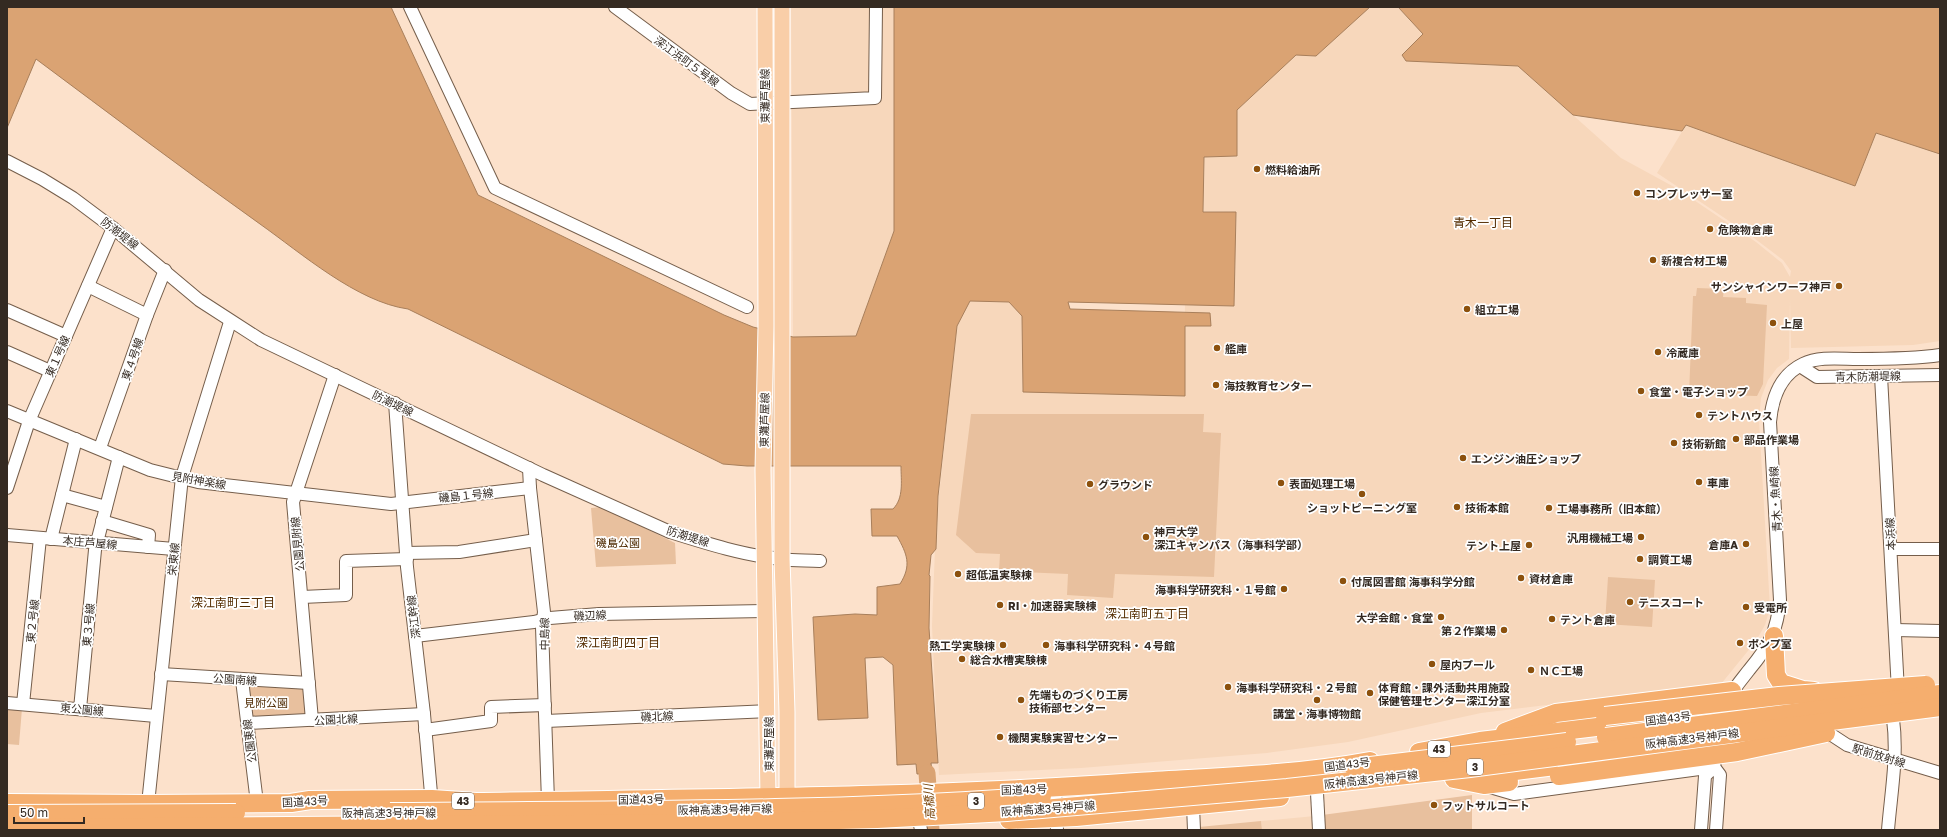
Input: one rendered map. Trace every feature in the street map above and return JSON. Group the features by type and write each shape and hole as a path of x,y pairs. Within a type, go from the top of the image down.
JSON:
{"highway":[{"path":"1774,636 1776,675 1781,683 1803,690 1864,694"},
{"path":"1480,741 1605,716 1779,696 1859,689 1940,685"},
{"name":"国道43号","path":"7,803 291,803 310,800 432,799 476,802 787,798 1055,788 1272,773 1364,762 1480,741 1940,685"},
{"path":"1480,741 1556,713 1732,691"},
{"name":"阪神高速3号神戸線","path":"7,814 729,810 877,806 1006,799 1175,787 1286,776 1940,694"},
{"path":"1454,779 1484,785 1737,752 1800,737 1882,723 1940,707"},
{"name":"阪神高速3号神戸線","path":"7,828 730,823 878,820 1176,799 1302,787 1470,768 1940,707"},
{"path":"798,830 921,827 942,824 1056,824 1193,806 1454,779 1716,746 1821,728 1940,714"},
{"path":"594,830 718,830"}],"main road":[{"name":"東灘芦屋線","path":"765,7 764,103 766,326 763,470 768,711 768,798 781,830"},
{"name":"東灘芦屋線","path":"781,830 787,798 787,712 782,559 782,7"}],"street":[{"path":"410,7 495,188 747,307"},
{"name":"深江浜町５号線","path":"615,7 731,93 750,104 875,98 876,7"},
{"name":"防潮堤線","path":"7,161 42,179 113,228 199,300 230,322 261,340 529,468 670,532 764,556 782,559 820,561"},
{"name":"東１号線","path":"7,488 29,420 113,228"},
{"name":"東４号線","path":"100,448 147,315 165,270"},
{"path":"88,286 147,315"},
{"path":"7,310 66,336"},
{"name":"栄東線","path":"148,804 182,477 230,322"},
{"path":"7,352 50,371"},
{"name":"青木・魚崎線","path":"1714,767 1716,746 1723,711 1732,691 1757,661 1774,636 1778,619 1780,600 1770,422 1771,407 1774,395 1781,383 1800,366 1821,360 1910,358 1940,355"},
{"name":"青木防潮堤線","path":"1800,366 1817,377 1940,375"},
{"name":"公園見附線","path":"312,720 293,502 295,492 335,375"},
{"name":"本浜線","path":"1881,376 1896,630 1898,691"},
{"name":"深江幹線","path":"395,403 406,556 432,799 432,830"},
{"name":"見附神楽線","path":"7,411 100,448 150,470 198,482 295,492 377,503 402,502"},
{"name":"東２号線","path":"23,704 45,538 62,495 76,439"},
{"name":"東３号線","path":"80,709 97,542 119,456"},
{"name":"中島線","path":"529,468 544,612 548,801"},
{"name":"磯島１号線","path":"402,502 530,488"},
{"path":"62,495 106,507"},
{"path":"102,521 149,535 148,547"},
{"name":"本庄芦屋線","path":"7,535 174,549"},
{"path":"302,597 346,594 346,561 459,552 536,540"},
{"path":"1891,548 1940,549"},
{"name":"磯辺線","path":"415,636 534,622 550,618 599,614 766,610"},
{"path":"1896,630 1940,631"},
{"name":"公園南線","path":"161,674 309,683"},
{"name":"公園東線","path":"242,680 257,803"},
{"name":"東公園線","path":"7,703 156,716"},
{"path":"425,730 491,721 491,707 545,705"},
{"name":"磯北線","path":"546,721 768,711"},
{"name":"公園北線","path":"247,723 424,714"},
{"path":"1888,830 1896,738 1893,719"},
{"name":"駅前放射線","path":"1821,728 1847,745 1940,773"},
{"path":"1484,785 1514,794 1714,767"},
{"path":"1701,830 1705,776 1714,767"},
{"path":"1714,767 1720,775 1716,830"},
{"path":"1055,788 1056,824"},
{"path":"1317,793 1319,830"},
{"path":"1193,806 1194,830"}],"shaded area":[{"path":"7,7 391,7 478,195 724,315 753,327 793,337 856,336 894,231 894,7 1370,7 1316,56 1296,55 1237,110 1237,156 1204,157 1203,212 1236,212 1234,306 1068,302 1070,309 1210,313 1211,326 1185,326 1185,396 1023,392 1022,316 1009,302 970,301 957,326 938,496 936,549 931,555 929,575 929,628 938,763 931,763 932,773 917,774 916,764 897,765 893,665 883,657 865,658 868,718 818,720 813,617 855,614 877,615 877,587 900,584 906,571 906,554 897,536 872,536 871,509 893,509 897,505 901,489 901,466 747,466 723,464 408,309 389,305 350,287 311,262 36,59 7,128"},
{"path":"791,7 894,7 894,231 856,336 793,337"},
{"path":"1370,7 1397,7 1423,34 1402,55 1406,61 1518,66 1621,158 1676,188 1756,242 1782,263 1790,277 1791,271 1783,260 1750,235 1657,173 1686,125 1855,185 1876,132 1940,154 1940,341 1913,345 1791,348 1790,299 1789,359 1777,368 1768,380 1761,398 1759,420 1770,608 1765,625 1756,641 1721,684 1481,713 1348,742 1267,753 1081,768 939,775 932,626 936,523 957,326 970,299 1009,300 1022,314 1022,390 1184,394 1185,304 1234,304 1236,212 1204,211 1204,157 1237,157 1237,110 1296,55 1316,56"},
{"path":"1398,7 1940,7 1940,154 1876,133 1855,186 1686,125 1682,131 1573,115 1518,66 1406,61 1402,55 1423,34"},
{"path":"1315,816 1316,830 1262,830 1261,821"}],"green space":[{"path":"1697,288 1724,289 1723,297 1746,298 1746,303 1767,305 1763,384 1757,396 1689,394 1693,296 1696,296"},
{"name":"グラウンド","path":"971,414 1204,414 1203,432 1221,433 1214,577 1115,574 1113,598 1067,595 1068,574 999,571 1000,554 976,553 956,535"},
{"name":"磯島公園","path":"602,507 675,543 676,564 596,567 591,508"},
{"name":"テニスコート","path":"1608,577 1655,580 1652,627 1605,624"},
{"name":"見附公園","path":"251,684 299,686 305,692 306,712 303,717 255,719 251,716 247,687"},
{"path":"7,707 22,708 19,745 7,744"},
{"name":"フットサルコート","path":"1472,795 1472,830 1322,830 1322,815"},
{"path":"1261,821 1262,830 1199,830 1199,827"}],"waterway":[{"name":"高橋川","path":"927,773 931,830"}],"place":[{"name":"燃料給油所","path":"1257,169"},
{"name":"コンプレッサー室","path":"1637,193"},
{"name":"危険物倉庫","path":"1710,229"},
{"name":"新複合材工場","path":"1653,260"},
{"name":"サンシャインワーフ神戸","path":"1839,286"},
{"name":"組立工場","path":"1467,309"},
{"name":"上屋","path":"1773,323"},
{"name":"艦庫","path":"1217,348"},
{"name":"冷蔵庫","path":"1658,352"},
{"name":"海技教育センター","path":"1216,385"},
{"name":"食堂・電子ショップ","path":"1641,391"},
{"name":"テントハウス","path":"1699,415"},
{"name":"部品作業場","path":"1736,439"},
{"name":"技術新館","path":"1674,443"},
{"name":"エンジン油圧ショップ","path":"1463,458"},
{"name":"車庫","path":"1699,482"},
{"name":"表面処理工場","path":"1281,483"},
{"name":"グラウンド","path":"1090,484"},
{"name":"ショットピーニング室","path":"1362,494"},
{"name":"技術本館","path":"1457,507"},
{"name":"工場事務所（旧本館）","path":"1549,508"},
{"name":"神戸大学 深江キャンパス（海事科学部）","path":"1146,537"},
{"name":"汎用機械工場","path":"1641,537"},
{"name":"倉庫A","path":"1746,544"},
{"name":"テント上屋","path":"1529,545"},
{"name":"調質工場","path":"1640,559"},
{"name":"超低温実験棟","path":"958,574"},
{"name":"資材倉庫","path":"1521,578"},
{"name":"付属図書館 海事科学分館","path":"1343,581"},
{"name":"海事科学研究科・１号館","path":"1284,589"},
{"name":"テニスコート","path":"1630,602"},
{"name":"RI・加速器実験棟","path":"1000,605"},
{"name":"受電所","path":"1746,607"},
{"name":"大学会館・食堂","path":"1441,617"},
{"name":"テント倉庫","path":"1552,619"},
{"name":"第２作業場","path":"1504,630"},
{"name":"ポンプ室","path":"1740,643"},
{"name":"熱工学実験棟","path":"1003,645"},
{"name":"海事科学研究科・４号館","path":"1046,645"},
{"name":"総合水槽実験棟","path":"962,659"},
{"name":"屋内プール","path":"1432,664"},
{"name":"ＮＣ工場","path":"1531,670"},
{"name":"海事科学研究科・２号館","path":"1228,687"},
{"name":"体育館・課外活動共用施設 保健管理センター深江分室","path":"1370,693"},
{"name":"先端ものづくり工房 技術部センター","path":"1021,700"},
{"name":"講堂・海事博物館","path":"1317,700"},
{"name":"機関実験実習センター","path":"1000,737"},
{"name":"フットサルコート","path":"1434,805"}],"district":[{"name":"青木一丁目","path":"1483,222"},
{"name":"深江南町三丁目","path":"233,602"},
{"name":"深江南町五丁目","path":"1147,613"},
{"name":"深江南町四丁目","path":"618,642"}]}
